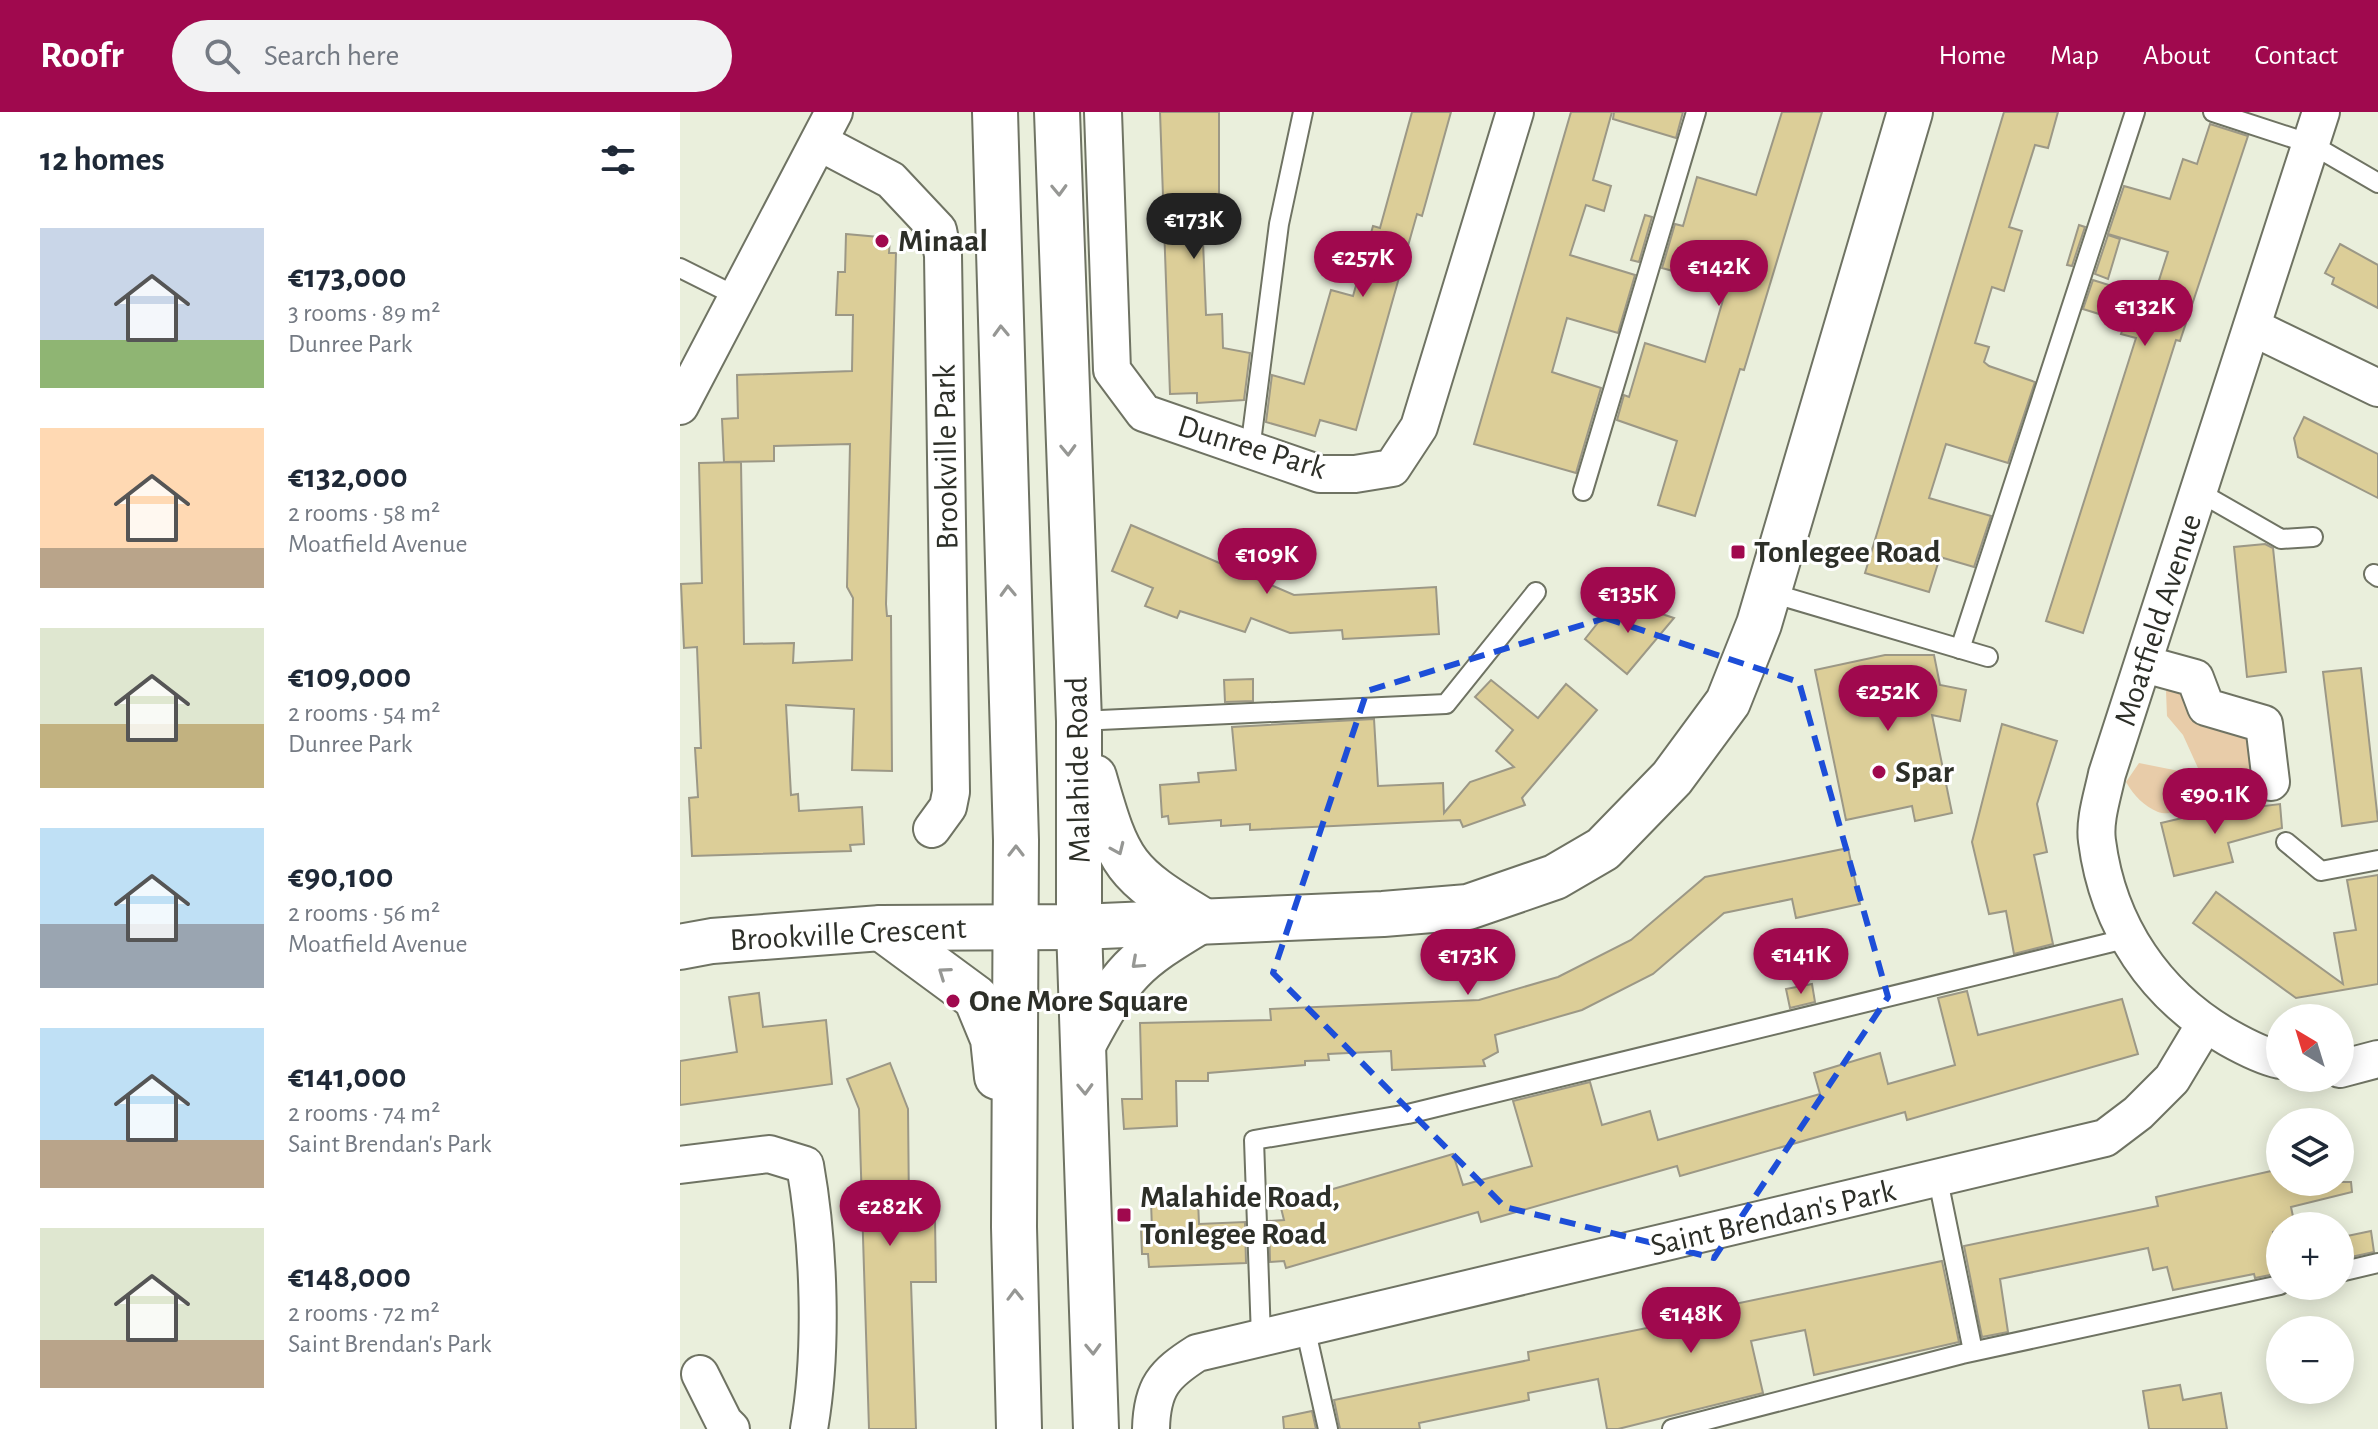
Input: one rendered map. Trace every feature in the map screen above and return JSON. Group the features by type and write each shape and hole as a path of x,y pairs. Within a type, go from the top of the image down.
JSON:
{"main road":[{"name":"Malahide Road","path":"995,112 1016,824 1014,1227 1019,1429"},
{"name":"Malahide Road","path":"1057,112 1079,721 1079,927 1096,1429"},
{"path":"1015,929 1383,914 1468,907 1555,877 1603,849 1672,778 1728,702 1768,592 1910,112"},
{"path":"1079,721 1108,827 1123,861 1165,899 1202,920"},
{"path":"1083,1044 1112,990 1138,961 1202,920"},
{"name":"Brookville Crescent","path":"680,947 712,941 881,928 964,925 1015,929"},
{"path":"881,928 976,998 993,1039 1014,1227"}],"street":[{"name":"Dunree Park","path":"1103,112 1112,370 1144,413 1320,474 1355,474 1392,468 1419,427 1515,112"},
{"path":"680,406 827,127"},
{"name":"Brookville Park","path":"827,127 891,180 938,230 943,255 951,792 948,807 932,829"},
{"name":"Moatfield Avenue","path":"2266,1055 2243,1046 2205,1024 2176,1001 2141,962 2111,905 2096,837 2107,774 2316,128"},
{"path":"2252,327 2378,388"},
{"path":"2144,664 2195,678 2206,707 2264,724 2271,782"},
{"name":"Saint Brendan's Park","path":"1151,1429 1151,1414 1165,1373 1197,1353 2105,1138 2138,1113 2172,1079 2205,1024"},
{"path":"2354,1065 2378,1059"},
{"path":"680,1165 769,1154 805,1165 814,1215 816,1390 809,1429"},
{"path":"700,1374 724,1422 731,1429"}],"lane":[{"path":"1250,450 1279,224 1303,112"},
{"path":"1583,491 1696,112"},
{"path":"1960,649 2135,112"},
{"path":"2213,112 2316,128 2378,183"},
{"path":"680,268 738,297"},
{"path":"2199,492 2281,539 2313,537"},
{"path":"1079,721 1446,704 1536,592"},
{"path":"1768,592 1988,657"},
{"path":"2286,842 2321,871 2378,860"},
{"path":"1261,1337 1254,1140 1408,1114 2129,938"},
{"path":"1938,1180 1973,1351"},
{"path":"2354,1269 2378,1263"},
{"path":"1672,1429 1973,1351 2266,1288"},
{"path":"1305,1327 1328,1429"}],"highlighted area":[{"path":"1605,618 1799,682 1888,997 1714,1258 1505,1207 1273,973 1367,691"}],"shaded area":[{"path":"2186,685 2259,708 2265,795 2210,808 2166,813 2148,807 2132,792 2126,782 2139,763 2179,771 2198,768 2183,735 2167,716 2166,691"}],"building":[{"path":"1160,112 1219,112 1219,216 1202,217 1206,315 1222,314 1223,348 1250,353 1244,400 1197,403 1197,393 1170,394"},
{"path":"1412,112 1451,112 1422,216 1417,214 1356,430 1320,420 1315,436 1266,422 1272,375 1304,384 1331,290 1353,296 1373,226 1380,228"},
{"path":"1571,112 1612,112 1593,180 1611,186 1604,211 1586,205 1570,255 1635,275 1618,333 1567,318 1552,372 1601,388 1576,473 1474,444"},
{"path":"1614,112 1683,112 1676,138 1613,119"},
{"path":"1782,112 1822,112 1744,370 1740,369 1695,516 1658,505 1677,441 1617,420 1624,395 1629,397 1645,343 1705,362 1727,286 1662,268 1675,224 1683,226 1697,177 1756,195"},
{"path":"2004,112 2058,112 2048,148 2035,145 2009,227 2022,231 2004,291 1992,287 1975,343 1989,347 1984,362 1989,366 2035,382 2008,463 1946,444 1929,498 1991,516 1974,567 1940,557 1929,592 1865,573"},
{"path":"2210,124 2248,136 2180,341 2176,340 2083,633 2046,621 2136,338 2121,334 2125,322 2083,309 2093,280 2153,299 2168,252 2108,234 2124,186 2170,199 2183,159 2197,164"},
{"path":"1645,215 1652,217 1639,262 1631,260"},
{"path":"2079,225 2085,227 2072,266 2067,265"},
{"path":"846,234 890,238 889,253 896,253 886,604 887,616 891,616 892,771 852,770 854,709 786,705 791,795 798,794 799,811 862,807 864,844 850,845 851,851 692,856 689,798 698,797 695,748 701,748 697,647 684,648 681,584 702,583 699,463 741,462 744,644 794,643 793,663 852,660 853,598 847,587 850,444 774,446 774,461 724,462 722,419 738,418 737,375 852,371 853,315 836,315 838,272 845,272"},
{"path":"2108,235 2120,239 2108,279 2095,274"},
{"path":"2340,244 2378,265 2378,308 2332,284 2334,278 2325,273"},
{"path":"2304,417 2378,454 2378,498 2298,457 2294,438"},
{"path":"1131,525 1294,595 1436,587 1439,634 1343,639 1342,630 1290,633 1251,618 1245,632 1180,611 1177,618 1145,606 1153,588 1112,571"},
{"path":"2265,544 2273,548 2286,672 2247,677 2234,547"},
{"path":"1632,604 1674,618 1627,674 1585,639 1608,610 1619,620"},
{"path":"1885,655 1934,655 1940,685 1966,690 1960,721 1932,715 1952,813 1915,821 1912,806 1846,820 1815,670"},
{"path":"2361,668 2378,821 2342,826 2323,672"},
{"path":"1253,679 1253,701 1225,702 1224,680"},
{"path":"1491,680 1538,718 1566,684 1597,710 1522,798 1525,805 1463,827 1460,820 1250,830 1250,824 1221,826 1221,820 1169,824 1168,816 1162,817 1160,785 1199,782 1198,773 1236,770 1232,727 1374,719 1378,786 1443,783 1444,813 1470,782 1514,767 1496,751 1513,730 1475,697"},
{"path":"2002,724 2057,741 2037,804 2047,852 2034,855 2053,944 2014,954 2006,911 1989,914 1972,842"},
{"path":"2280,804 2282,828 2228,843 2233,862 2174,876 2161,823 2199,814"},
{"path":"1848,848 1860,904 1796,918 1792,899 1724,913 1653,974 1582,1010 1495,1035 1498,1052 1483,1060 1485,1066 1392,1070 1391,1051 1328,1054 1329,1060 1305,1061 1305,1065 1208,1073 1208,1081 1176,1081 1177,1126 1124,1129 1122,1099 1142,1099 1140,1023 1271,1020 1270,1009 1479,1000 1558,977 1631,940 1705,877"},
{"path":"2378,875 2378,984 2296,998 2193,923 2216,892 2343,984 2334,933 2356,930 2347,880"},
{"path":"1812,984 1815,1002 1790,1008 1786,989"},
{"path":"1967,991 1978,1035 2122,999 2138,1054 1907,1120 1905,1112 1680,1176 1677,1166 1481,1222 1478,1212 1286,1268 1284,1261 1270,1262 1269,1221 1284,1220 1279,1200 1309,1196 1453,1154 1463,1185 1532,1166 1513,1101 1590,1082 1602,1125 1650,1111 1658,1140 1820,1094 1814,1073 1880,1053 1888,1084 1955,1065 1938,998"},
{"path":"759,993 763,1027 826,1020 832,1084 680,1105 680,1061 737,1052 729,997"},
{"path":"890,1063 908,1109 909,1208 931,1208 931,1219 935,1219 936,1282 911,1282 916,1429 869,1429 859,1109 847,1079"},
{"path":"2266,1172 2266,1196 2336,1196 2291,1207 2292,1212 2266,1212 2266,1276 2255,1278 2254,1274 2173,1290 2167,1267 2153,1270 2148,1248 2000,1279 2008,1332 1982,1337 1964,1246 2158,1206 2156,1197"},
{"path":"1198,1200 1199,1224 1245,1222 1246,1263 1149,1267 1148,1254 1142,1254 1141,1229 1152,1229 1151,1202"},
{"path":"2371,1231 2374,1252 2354,1256 2354,1235"},
{"path":"1942,1261 1959,1342 1814,1375 1805,1330 1751,1341 1763,1393 1618,1429 1607,1429 1598,1379 1528,1393 1529,1400 1419,1423 1420,1429 1340,1429 1334,1400 1529,1360 1528,1352 1726,1312 1725,1306"},
{"path":"2180,1385 2183,1400 2221,1393 2227,1429 2149,1429 2143,1391"},
{"path":"1312,1411 1316,1429 1284,1429 1283,1417"}],"place":[{"name":"Minaal","path":"882,241"},
{"name":"Tonlegee Road","path":"1738,552"},
{"name":"Spar","path":"1879,772"},
{"name":"One More Square","path":"953,1001"},
{"name":"Malahide Road, Tonlegee Road","path":"1124,1215"}]}
